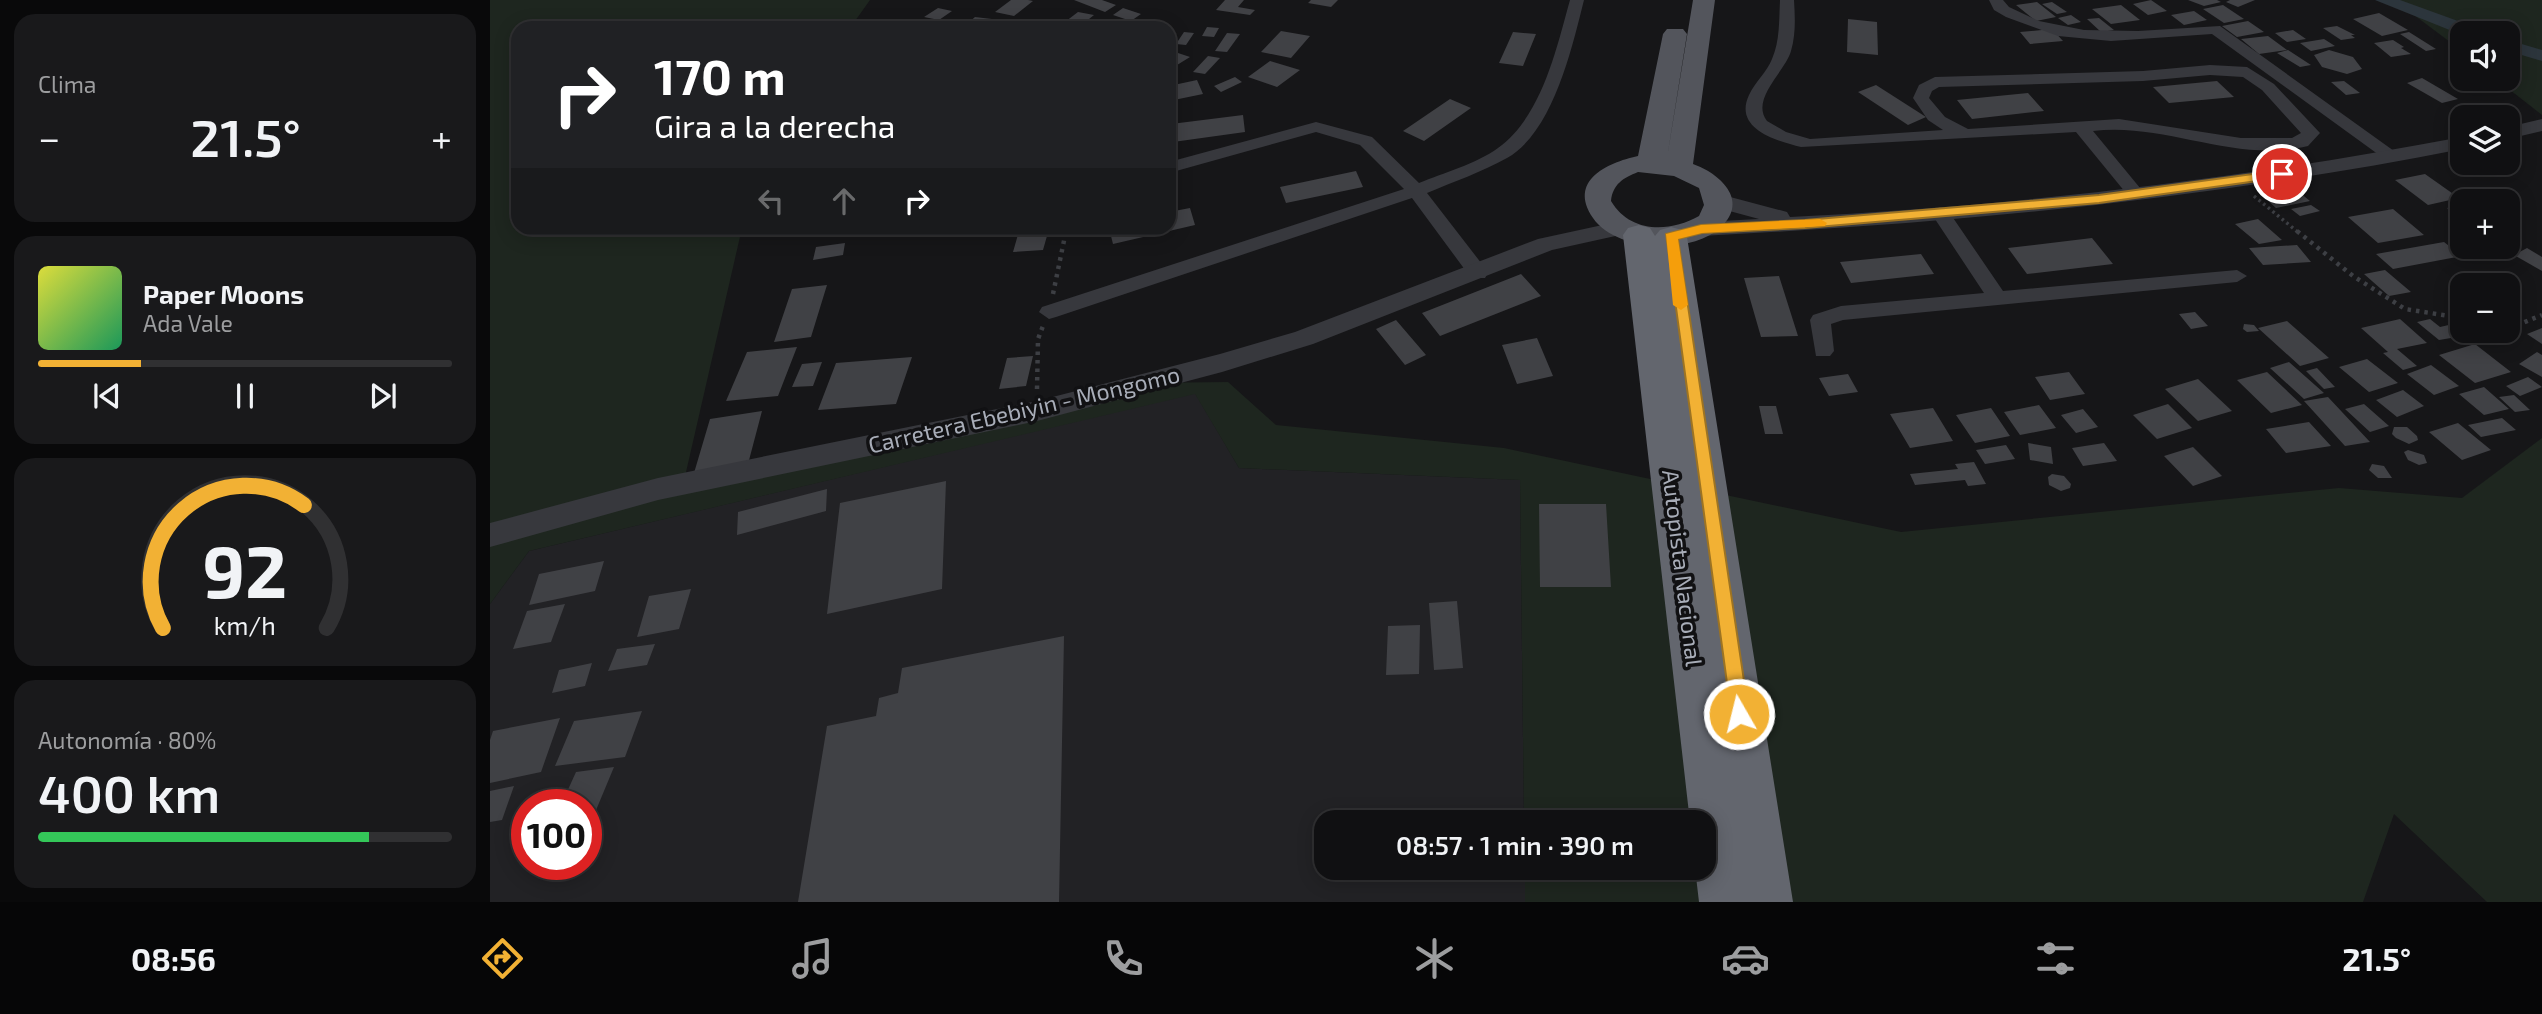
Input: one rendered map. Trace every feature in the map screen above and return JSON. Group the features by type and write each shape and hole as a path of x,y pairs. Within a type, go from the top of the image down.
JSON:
{"highway":[{"name":"Autopista Nacional","path":"1646,228 1725,902"},
{"name":"Autopista Nacional","path":"1646,228 1767,902"}],"main road":[{"path":"1650,163 1681,0"},
{"path":"1679,167 1704,0"},
{"path":"1650,163 1679,167 1702,177 1716,193 1719,201 1717,212 1646,228 1597,193 1606,178 1625,167 1650,163"}],"street":[{"path":"1049,312 1416,191 1502,154 1523,136 1539,111 1565,45 1577,0"},
{"path":"1787,0 1786,37 1782,57 1754,100 1755,115 1764,129 1784,140 1810,144 2081,127 2134,122 2219,140 2256,144 2302,142 2311,133 2268,87 2248,72 2210,70 2143,76 1935,82 1925,88 1921,98 1930,114 1947,127 1966,134"},
{"path":"1996,0 1998,6 2026,23 2091,36 2154,35 2215,29 2392,156"},
{"path":"2520,130 2542,125"},
{"path":"1176,166 1317,127 1366,141 1416,191 1478,273"},
{"path":"2081,127 2136,194"},
{"name":"Carretera Ebebiyin - Mongomo","path":"490,534 659,489 1037,411 1222,363 1304,338 1478,273 1546,244 1646,228 1805,224 2136,194 2234,181 2450,144"},
{"path":"1719,201 1805,224"},
{"path":"1940,213 1998,298"},
{"path":"1823,351 1820,320 1842,313 2237,276"}],"path":[{"path":"2234,181 2353,276 2405,309 2450,316"},
{"path":"2520,324 2542,314"}],"shaded area":[{"path":"490,0 870,0 855,21 511,21 511,235 740,235 681,494 1142,383 1228,382 1276,425 1504,448 1901,532 2339,488 2462,498 2542,438 2542,902 2487,902 2394,814 2363,902 1525,902 1525,880 1716,880 1716,810 1524,810 1520,480 1239,468 1195,394 529,551 490,604"},
{"path":"2394,0 2542,0 2542,115 2511,91 2520,91 2520,21 2450,21 2450,42"},
{"path":"1195,393 1239,468 1520,480 1524,810 1314,810 1314,880 1525,880 1525,902 490,902 490,604 529,551"}],"building":[{"path":"1011,0 1033,1 1014,16 995,12"},
{"path":"1074,0 1102,0 1116,5 1105,12"},
{"path":"1225,0 1244,0 1238,7 1255,10 1250,15 1216,10"},
{"path":"1311,0 1338,0 1331,7 1308,3"},
{"path":"2151,0 2167,11 2148,15 2133,4"},
{"path":"2188,0 2217,0 2221,2 2204,6"},
{"path":"2255,0 2238,7 2226,2"},
{"path":"2037,2 2056,17 2036,21 2016,5"},
{"path":"2052,2 2067,12 2057,14 2042,4"},
{"path":"2121,5 2140,20 2111,24 2092,9"},
{"path":"2223,5 2244,19 2224,23 2203,9"},
{"path":"938,8 952,11 939,20 924,17"},
{"path":"1123,8 1141,14 1131,21 1113,15"},
{"path":"2194,11 2207,20 2184,25 2171,15"},
{"path":"1078,12 1094,15 1087,21 1066,21"},
{"path":"2379,13 2408,30 2382,36 2353,19"},
{"path":"2071,15 2081,22 2068,25 2058,18"},
{"path":"975,17 992,19 990,21 970,21"},
{"path":"2099,18 2114,30 2101,32 2087,19"},
{"path":"1848,19 1877,22 1878,55 1847,52"},
{"path":"2248,21 2264,32 2237,37 2222,26"},
{"path":"2337,26 2355,35 2351,35 2355,38 2341,40 2323,28"},
{"path":"1207,27 1219,28 1214,37 1202,36"},
{"path":"2052,29 2063,41 2030,44 2020,32"},
{"path":"2293,30 2306,39 2287,42 2275,33"},
{"path":"1281,31 1310,36 1291,58 1261,52"},
{"path":"1184,32 1194,33 1186,45 1176,44"},
{"path":"1513,32 1536,34 1523,66 1499,63"},
{"path":"2409,32 2436,49 2426,51 2400,34"},
{"path":"1227,33 1240,34 1227,52 1215,51"},
{"path":"2268,36 2287,50 2259,54 2241,39"},
{"path":"2324,39 2335,46 2311,51 2300,43"},
{"path":"2393,40 2411,54 2391,57 2374,43"},
{"path":"2288,50 2311,65 2300,67 2277,53"},
{"path":"2329,50 2353,57 2362,69 2347,74 2322,67 2314,55"},
{"path":"1178,53 1190,57 1176,66"},
{"path":"1208,56 1220,58 1205,74 1193,72"},
{"path":"1270,61 1300,70 1277,87 1248,77"},
{"path":"1235,77 1242,82 1221,92 1214,86"},
{"path":"2422,78 2458,99 2442,103 2407,83"},
{"path":"1197,80 1203,94 1176,100 1176,84"},
{"path":"2217,81 2234,97 2169,103 2153,87"},
{"path":"2344,81 2360,93 2346,95 2331,82"},
{"path":"1876,85 1926,117 1908,125 1858,92"},
{"path":"2028,93 2044,111 1972,119 1957,100"},
{"path":"1450,99 1471,108 1424,141 1403,131"},
{"path":"1243,115 1245,132 1176,142 1176,123"},
{"path":"1356,171 1363,187 1286,203 1280,187"},
{"path":"2425,174 2450,192 2450,200 2428,205 2395,180"},
{"path":"2299,192 2310,201 2276,208 2266,199"},
{"path":"2311,205 2320,211 2300,216 2291,209"},
{"path":"1190,208 1195,225 1176,229 1176,211"},
{"path":"2393,209 2424,235 2378,243 2348,217"},
{"path":"2258,219 2282,240 2259,244 2235,224"},
{"path":"1018,235 1047,235 1043,250 1013,252"},
{"path":"1111,235 1152,235 1113,244"},
{"path":"2092,238 2113,264 2027,274 2008,248"},
{"path":"2444,242 2450,247 2450,258 2393,269 2376,254"},
{"path":"845,243 843,255 813,260 816,247"},
{"path":"2297,245 2311,262 2263,265 2249,248"},
{"path":"2527,248 2542,257 2542,271 2520,258 2520,252"},
{"path":"1921,254 1934,274 1851,283 1840,262"},
{"path":"2385,270 2411,292 2389,296 2364,274"},
{"path":"1521,274 1541,296 1440,336 1422,313"},
{"path":"1779,276 1798,336 1761,337 1744,278"},
{"path":"827,285 811,337 774,342 792,289"},
{"path":"2195,312 2208,326 2191,329 2179,314"},
{"path":"2400,319 2427,343 2397,349 2417,366 2403,370 2383,353 2388,352 2361,328"},
{"path":"2430,319 2440,327 2450,325 2450,338 2439,340 2417,322"},
{"path":"1396,320 1426,355 1405,365 1376,329"},
{"path":"2287,321 2329,358 2300,366 2258,328"},
{"path":"2244,324 2254,325 2259,331 2247,332 2243,329"},
{"path":"2542,328 2542,344 2527,334"},
{"path":"1537,338 1553,376 1517,384 1502,345"},
{"path":"2475,344 2511,372 2475,383 2439,355"},
{"path":"797,347 778,396 726,401 747,352"},
{"path":"2537,352 2542,355 2542,377 2519,364"},
{"path":"1033,356 1026,386 999,389 1007,358"},
{"path":"912,357 896,404 818,410 836,363"},
{"path":"2367,359 2398,383 2369,392 2339,367"},
{"path":"822,362 813,386 792,387 802,364"},
{"path":"2289,362 2324,393 2304,399 2270,368"},
{"path":"2431,365 2459,386 2434,395 2407,374"},
{"path":"2317,368 2335,387 2324,389 2306,371"},
{"path":"2069,372 2085,394 2050,400 2035,377"},
{"path":"2267,372 2302,405 2271,413 2237,380"},
{"path":"1848,374 1858,392 1829,396 1819,378"},
{"path":"2528,377 2542,387 2520,396 2506,386"},
{"path":"2198,379 2232,411 2198,421 2165,389"},
{"path":"2484,387 2509,409 2484,415 2459,394"},
{"path":"2403,390 2424,406 2397,417 2376,400"},
{"path":"2514,395 2530,410 2515,412 2499,397"},
{"path":"2328,397 2370,442 2345,446 2304,401"},
{"path":"2168,404 2192,428 2157,439 2133,415"},
{"path":"2364,404 2389,426 2370,432 2345,409"},
{"path":"2039,405 2056,428 2020,435 2004,412"},
{"path":"1759,406 1776,406 1783,434 1765,434"},
{"path":"1933,408 1953,441 1910,448 1890,414"},
{"path":"1991,408 2010,436 1975,443 1956,415"},
{"path":"2083,409 2098,427 2076,433 2061,415"},
{"path":"762,411 748,464 694,473 710,419"},
{"path":"2502,418 2516,430 2481,437 2468,425"},
{"path":"2309,422 2331,446 2286,453 2266,429"},
{"path":"2458,423 2491,450 2462,460 2429,432"},
{"path":"2394,427 2407,427 2418,440 2409,444 2396,438 2392,434"},
{"path":"2028,443 2051,447 2053,464 2030,460"},
{"path":"2104,443 2117,461 2083,466 2072,448"},
{"path":"2006,445 2015,459 1985,464 1976,450"},
{"path":"2193,447 2222,476 2193,486 2164,456"},
{"path":"2408,450 2424,455 2427,463 2419,465 2408,460 2404,452"},
{"path":"1974,462 1986,484 1968,486 1965,480 1915,485 1910,474 1958,469 1955,464"},
{"path":"2372,464 2384,466 2392,478 2378,478 2369,470"},
{"path":"2052,474 2064,476 2071,484 2070,488 2061,491 2049,485 2048,477"},
{"path":"946,481 942,589 827,614 840,503"},
{"path":"827,489 826,511 737,535 738,512"},
{"path":"1539,504 1606,504 1611,587 1540,587"},
{"path":"604,561 595,591 529,605 539,574"},
{"path":"691,589 679,629 637,637 649,596"},
{"path":"1457,601 1463,668 1434,670 1429,603"},
{"path":"565,604 551,642 513,649 527,611"},
{"path":"1420,625 1419,674 1386,675 1388,626"},
{"path":"1064,636 1059,902 798,902 827,726 876,716 879,698 898,693 902,668"},
{"path":"655,644 647,665 608,671 617,649"},
{"path":"592,663 585,686 552,693 559,670"},
{"path":"642,711 625,757 555,766 574,721"},
{"path":"560,718 541,772 490,783 490,740 493,731"},
{"path":"614,767 602,796 602,789 568,789 576,772"},
{"path":"514,786 502,820 490,822 490,791"}],"waterway":[{"path":"2384,0 2450,24"},
{"path":"2520,49 2542,56"}],"slow traffic":[{"path":"1681,305 1671,237 1701,229 1820,223"}],"route":[{"path":"1739,714 1671,237 1701,229 1805,224 2099,199 2282,174"}]}
